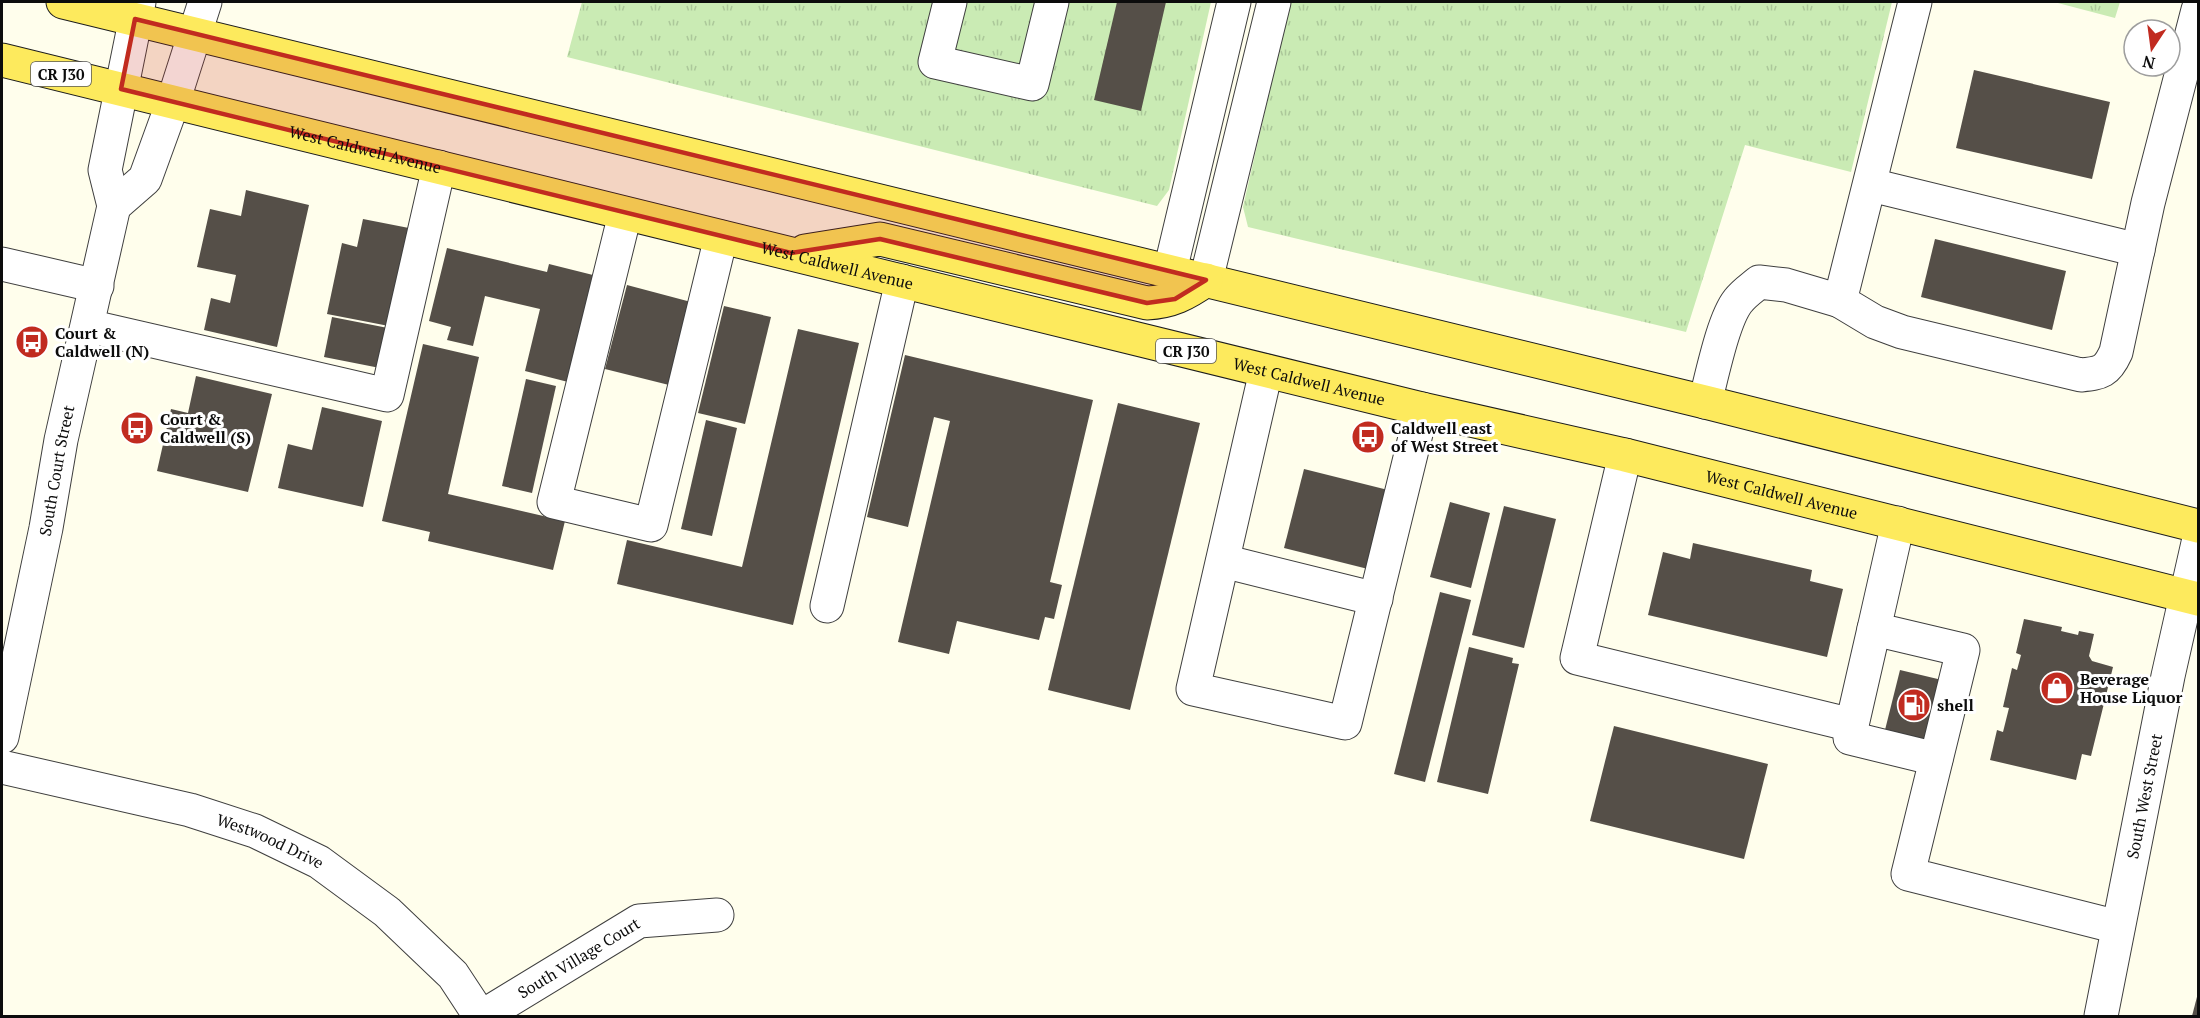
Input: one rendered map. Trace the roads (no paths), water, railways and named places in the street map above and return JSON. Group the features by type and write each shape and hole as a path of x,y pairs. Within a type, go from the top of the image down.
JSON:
{"main road":[{"path":"63,2 137,10 195,34 1705,402 2199,526"},
{"name":"CR J30","path":"2,60 173,102"},
{"name":"West Caldwell Avenue","path":"173,102 1422,409 1624,455 2192,597"},
{"path":"791,253 880,239 1147,303 1175,299 1206,280"}],"street":[{"path":"114,206 145,179 173,102 204,2"},
{"path":"950,2 935,62 1032,84 1052,2"},
{"path":"1170,271 1233,2"},
{"path":"1206,280 1274,2"},
{"path":"1840,301 1916,2"},
{"name":"South Court Street","path":"2,737 46,528 61,440 114,206 105,170 137,10"},
{"path":"1705,402 1729,318 1737,302 1759,282 1786,285 1840,301 1875,322 1902,332 2081,375 2097,374 2109,366 2116,352 2138,250 2199,10"},
{"path":"88,326 387,394 439,167"},
{"path":"1871,185 2138,250"},
{"path":"625,214 554,502 641,523 651,525 721,237"},
{"path":"2,264 97,286"},
{"path":"827,606 902,281"},
{"path":"1266,371 1193,689 1345,723 1422,409"},
{"path":"1624,455 1577,658 1852,725"},
{"path":"1898,523 1850,738 1936,759"},
{"name":"South West Street","path":"2101,1017 2118,927 2192,597 2199,543"},
{"path":"1223,561 1376,599"},
{"path":"1874,629 1963,650 1908,874 2118,927"},
{"name":"Westwood Drive","path":"2,767 190,810 255,831 319,862 387,912 453,975 481,1017"},
{"name":"South Village Court","path":"481,1017 639,921 717,915"}],"place":[{"name":"Court & Caldwell (N)","path":"32,342"},
{"name":"Court & Caldwell (S)","path":"137,428"},
{"name":"Caldwell east of West Street","path":"1368,437"},
{"name":"Beverage House Liquor","path":"2057,688"},
{"name":"shell","path":"1914,705"}]}
